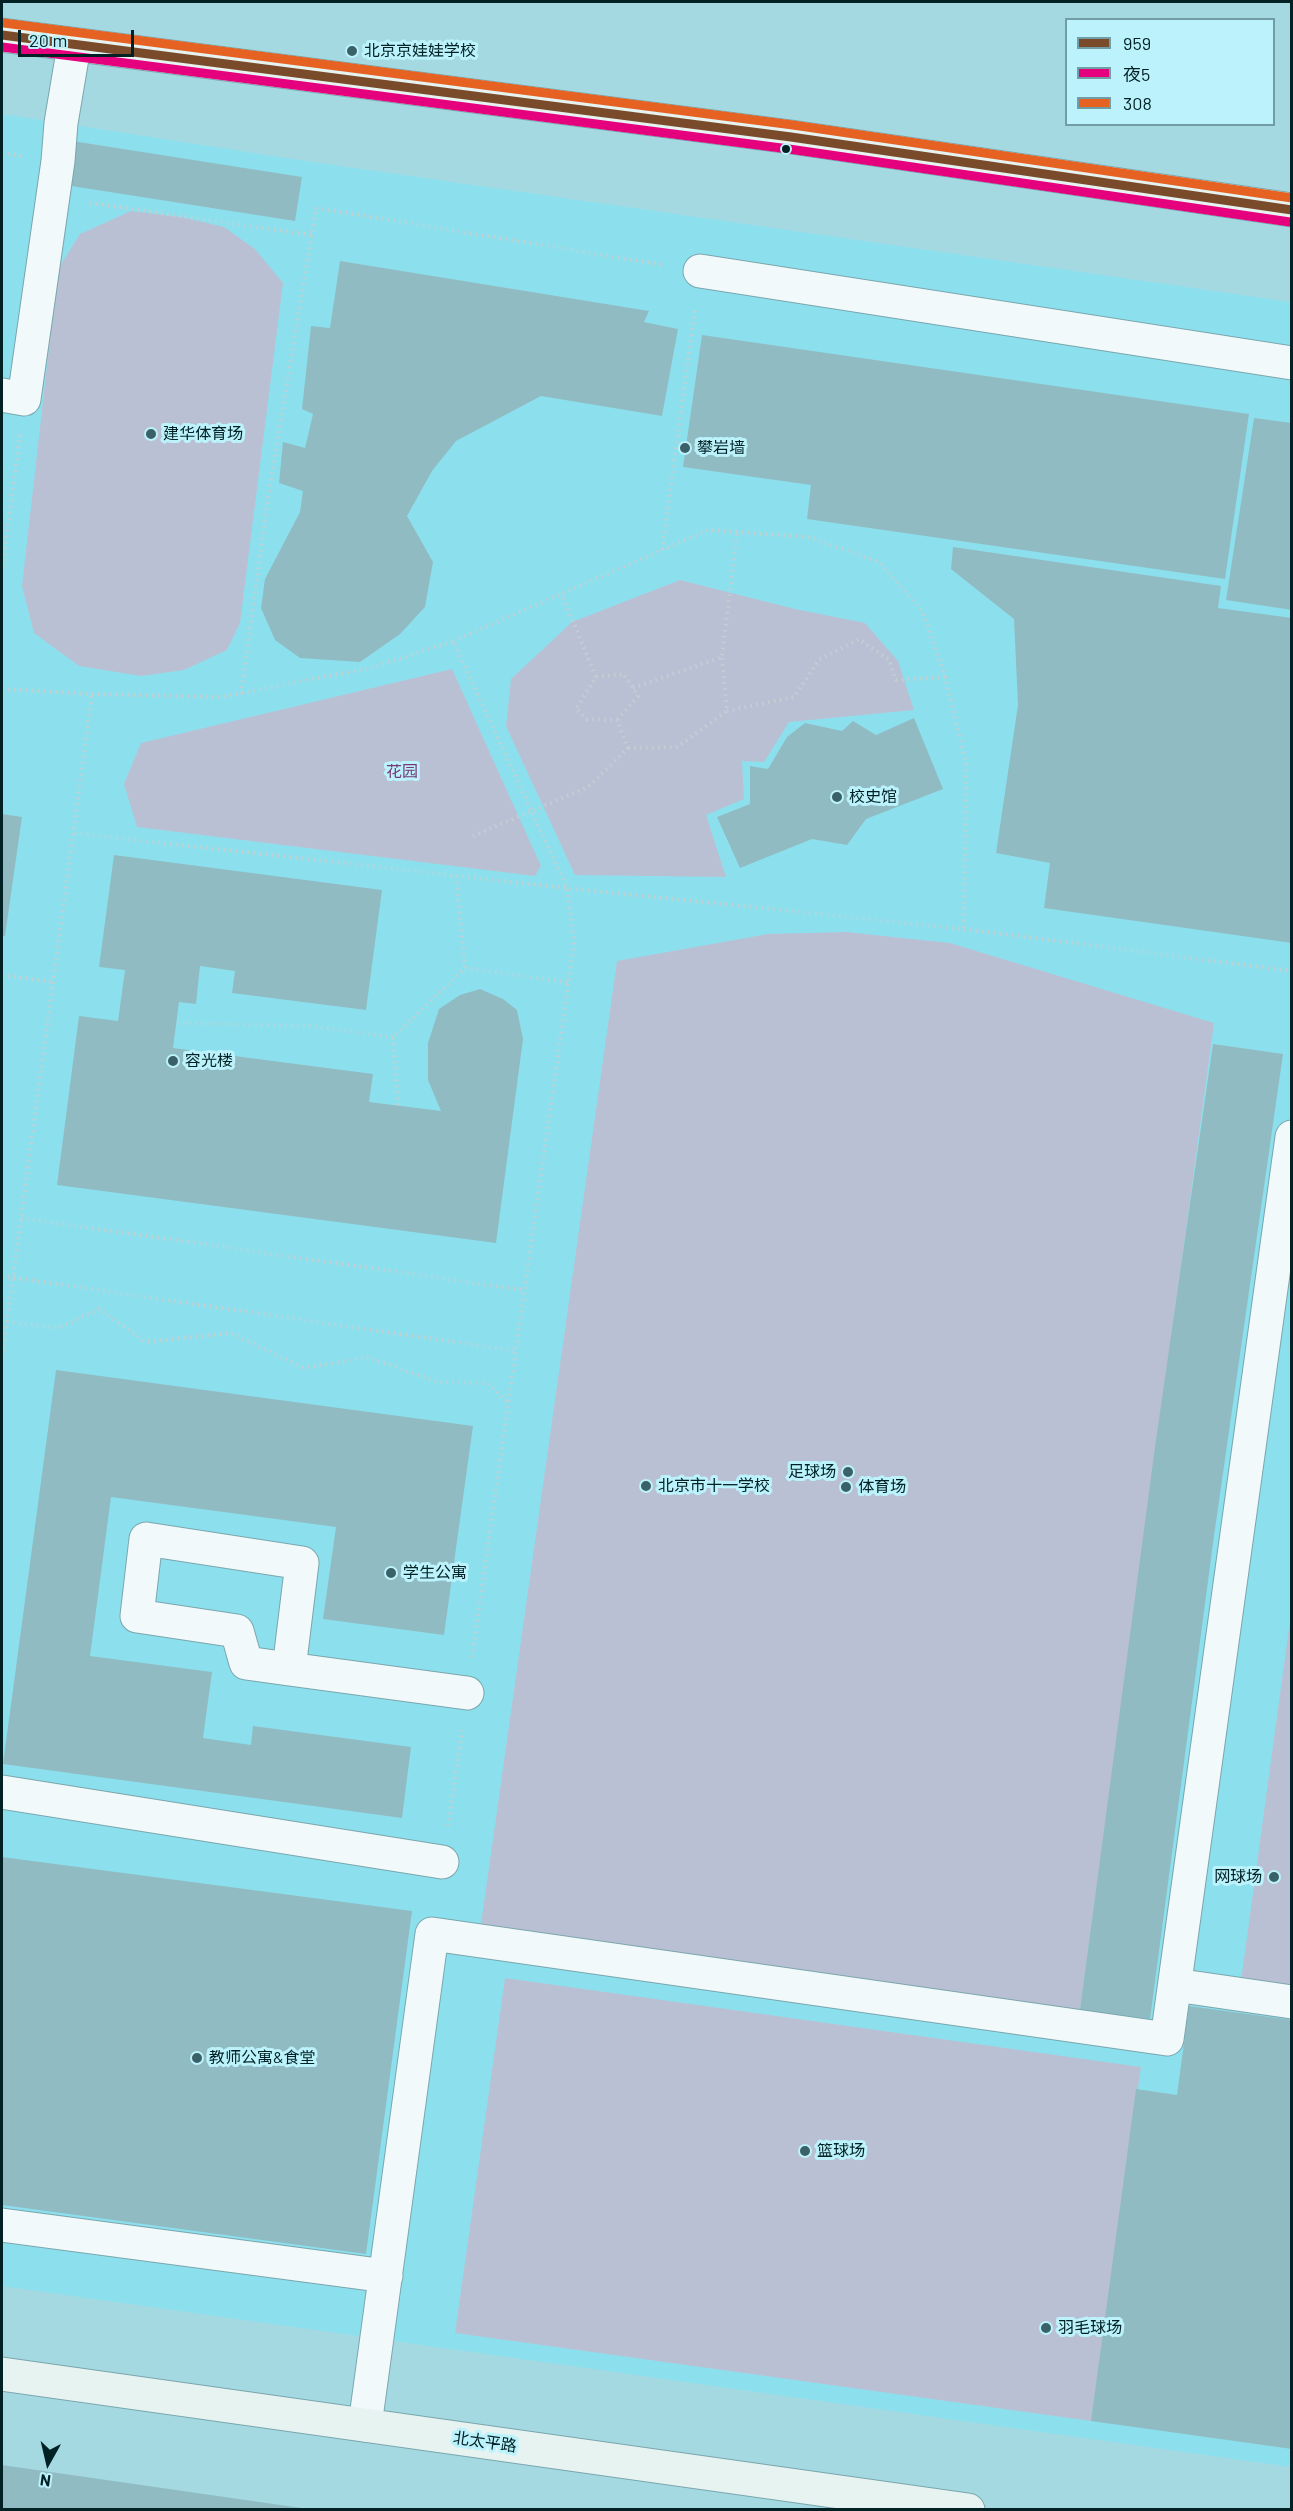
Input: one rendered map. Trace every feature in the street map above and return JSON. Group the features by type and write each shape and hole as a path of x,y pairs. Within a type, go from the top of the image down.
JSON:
{"street":[{"path":"2,35 791,137 1292,210"},
{"path":"13,397 53,198 61,123 74,46"},
{"path":"700,271 1292,363"},
{"path":"365,2425 432,1934 1167,2038 1292,1137"},
{"path":"289,1669 302,1563 146,1539 137,1617 237,1631 246,1663 289,1669 467,1693"},
{"path":"2,1792 442,1862"},
{"path":"1175,1985 1292,2002"},
{"path":"2,2225 386,2276"},
{"name":"北太平路","path":"2,2374 968,2510"}],"path":[{"path":"53,198 312,235"},
{"path":"241,694 267,504 316,208 700,271 662,550"},
{"path":"2,573 13,397"},
{"path":"2,689 221,697 241,694 374,668 453,641 708,530 809,537 879,562 922,611 945,677 966,763 964,929"},
{"path":"727,711 722,657 737,532"},
{"path":"561,593 596,677"},
{"path":"472,836 532,813 588,787 628,748 677,747 727,711 794,697 819,660 859,639 889,660 896,680 945,677"},
{"path":"442,1862 574,943 567,888 453,641"},
{"path":"633,688 722,657"},
{"path":"596,677 624,674 638,696 617,720"},
{"path":"596,677 576,709 587,719 617,720"},
{"path":"2,1358 92,694"},
{"path":"617,720 628,748"},
{"path":"73,833 964,929 1292,970"},
{"path":"456,876 465,968"},
{"path":"465,968 568,982"},
{"path":"393,1037 465,968"},
{"path":"2,975 53,982"},
{"path":"177,1023 310,1026 393,1037"},
{"path":"393,1037 398,1105"},
{"path":"21,1218 524,1290"},
{"path":"2,1276 516,1351"},
{"path":"7,1322 58,1328 99,1309 146,1342 230,1333 304,1368 368,1357 438,1382 488,1383 509,1403"}],"shaded area":[{"name":"北京市十一学校","path":"2,114 312,162 1291,302 1291,2467 2,2286"}],"green space":[{"name":"建华体育场","path":"131,211 182,217 224,227 255,249 283,283 240,623 227,650 184,670 141,676 79,666 34,633 22,586 58,269 80,234"},
{"path":"680,580 795,609 865,623 898,661 914,710 789,722 764,762 742,761 744,799 706,815 726,877 575,875 506,726 511,679 572,622"},
{"name":"花园","path":"452,669 541,866 535,876 137,827 124,784 141,743"},
{"name":"体育场","path":"846,932 950,943 1214,1023 1080,2010 480,1931 617,961 768,934"},
{"name":"网球场","path":"1291,1613 1291,1988 1241,1981"},
{"name":"篮球场","path":"505,1978 1141,2067 1091,2421 455,2333"}],"building":[{"path":"72,141 302,177 295,221 65,185"},
{"path":"340,261 649,311 644,322 678,329 662,416 541,396 456,441 432,471 407,516 433,562 425,607 400,634 360,662 300,658 275,640 261,608 265,579 300,512 303,491 279,483 283,442 305,448 313,414 302,409 311,326 330,328"},
{"path":"702,335 1249,414 1225,579 807,519 811,485 683,467"},
{"path":"1254,418 1292,423 1292,610 1226,600"},
{"path":"953,547 1221,586 1218,608 1292,618 1292,943 1044,908 1050,863 996,853 1018,705 1014,619 951,569"},
{"name":"校史馆","path":"914,718 943,789 866,819 847,845 812,839 740,868 717,817 750,804 750,766 768,769 787,737 805,723 842,731 853,721 876,735"},
{"path":"2,814 22,817 5,936 2,936"},
{"name":"容光楼","path":"114,855 382,890 366,1010 232,993 235,971 200,966 196,1004 179,1002 173,1048 373,1074 369,1102 441,1111 428,1080 428,1043 439,1009 460,995 480,989 503,999 517,1010 523,1039 496,1243 57,1185 79,1016 118,1021 125,970 99,967"},
{"path":"1213,1044 1283,1054 1214,1536 1150,2019 1080,2010 1155,1447"},
{"name":"学生公寓","path":"56,1370 473,1426 444,1635 323,1619 336,1527 111,1497 90,1656 212,1672 203,1738 251,1745 253,1726 411,1747 402,1818 3,1764"},
{"name":"教师公寓&食堂","path":"2,1857 412,1911 366,2254 2,2205"},
{"path":"1189,2006 1292,2020 1292,2449 1091,2421 1136,2089 1177,2095"},
{"path":"2,2465 301,2508 301,2510 2,2510"}],"transit line":[{"name":"308","path":"4,23 793,125 1292,198"},
{"name":"959","path":"2,35 791,137 1292,210"},
{"name":"夜5","path":"2,47 789,149 1290,222"}],"place":[{"name":"北京京娃娃学校","path":"352,51"},
{"name":"建华体育场","path":"151,434"},
{"name":"攀岩墙","path":"685,448"},
{"name":"校史馆","path":"837,797"},
{"name":"容光楼","path":"173,1061"},
{"name":"足球场","path":"848,1472"},
{"name":"北京市十一学校","path":"646,1486"},
{"name":"体育场","path":"846,1487"},
{"name":"学生公寓","path":"391,1573"},
{"name":"网球场","path":"1274,1877"},
{"name":"教师公寓&食堂","path":"197,2058"},
{"name":"篮球场","path":"805,2151"},
{"name":"羽毛球场","path":"1046,2328"}]}
